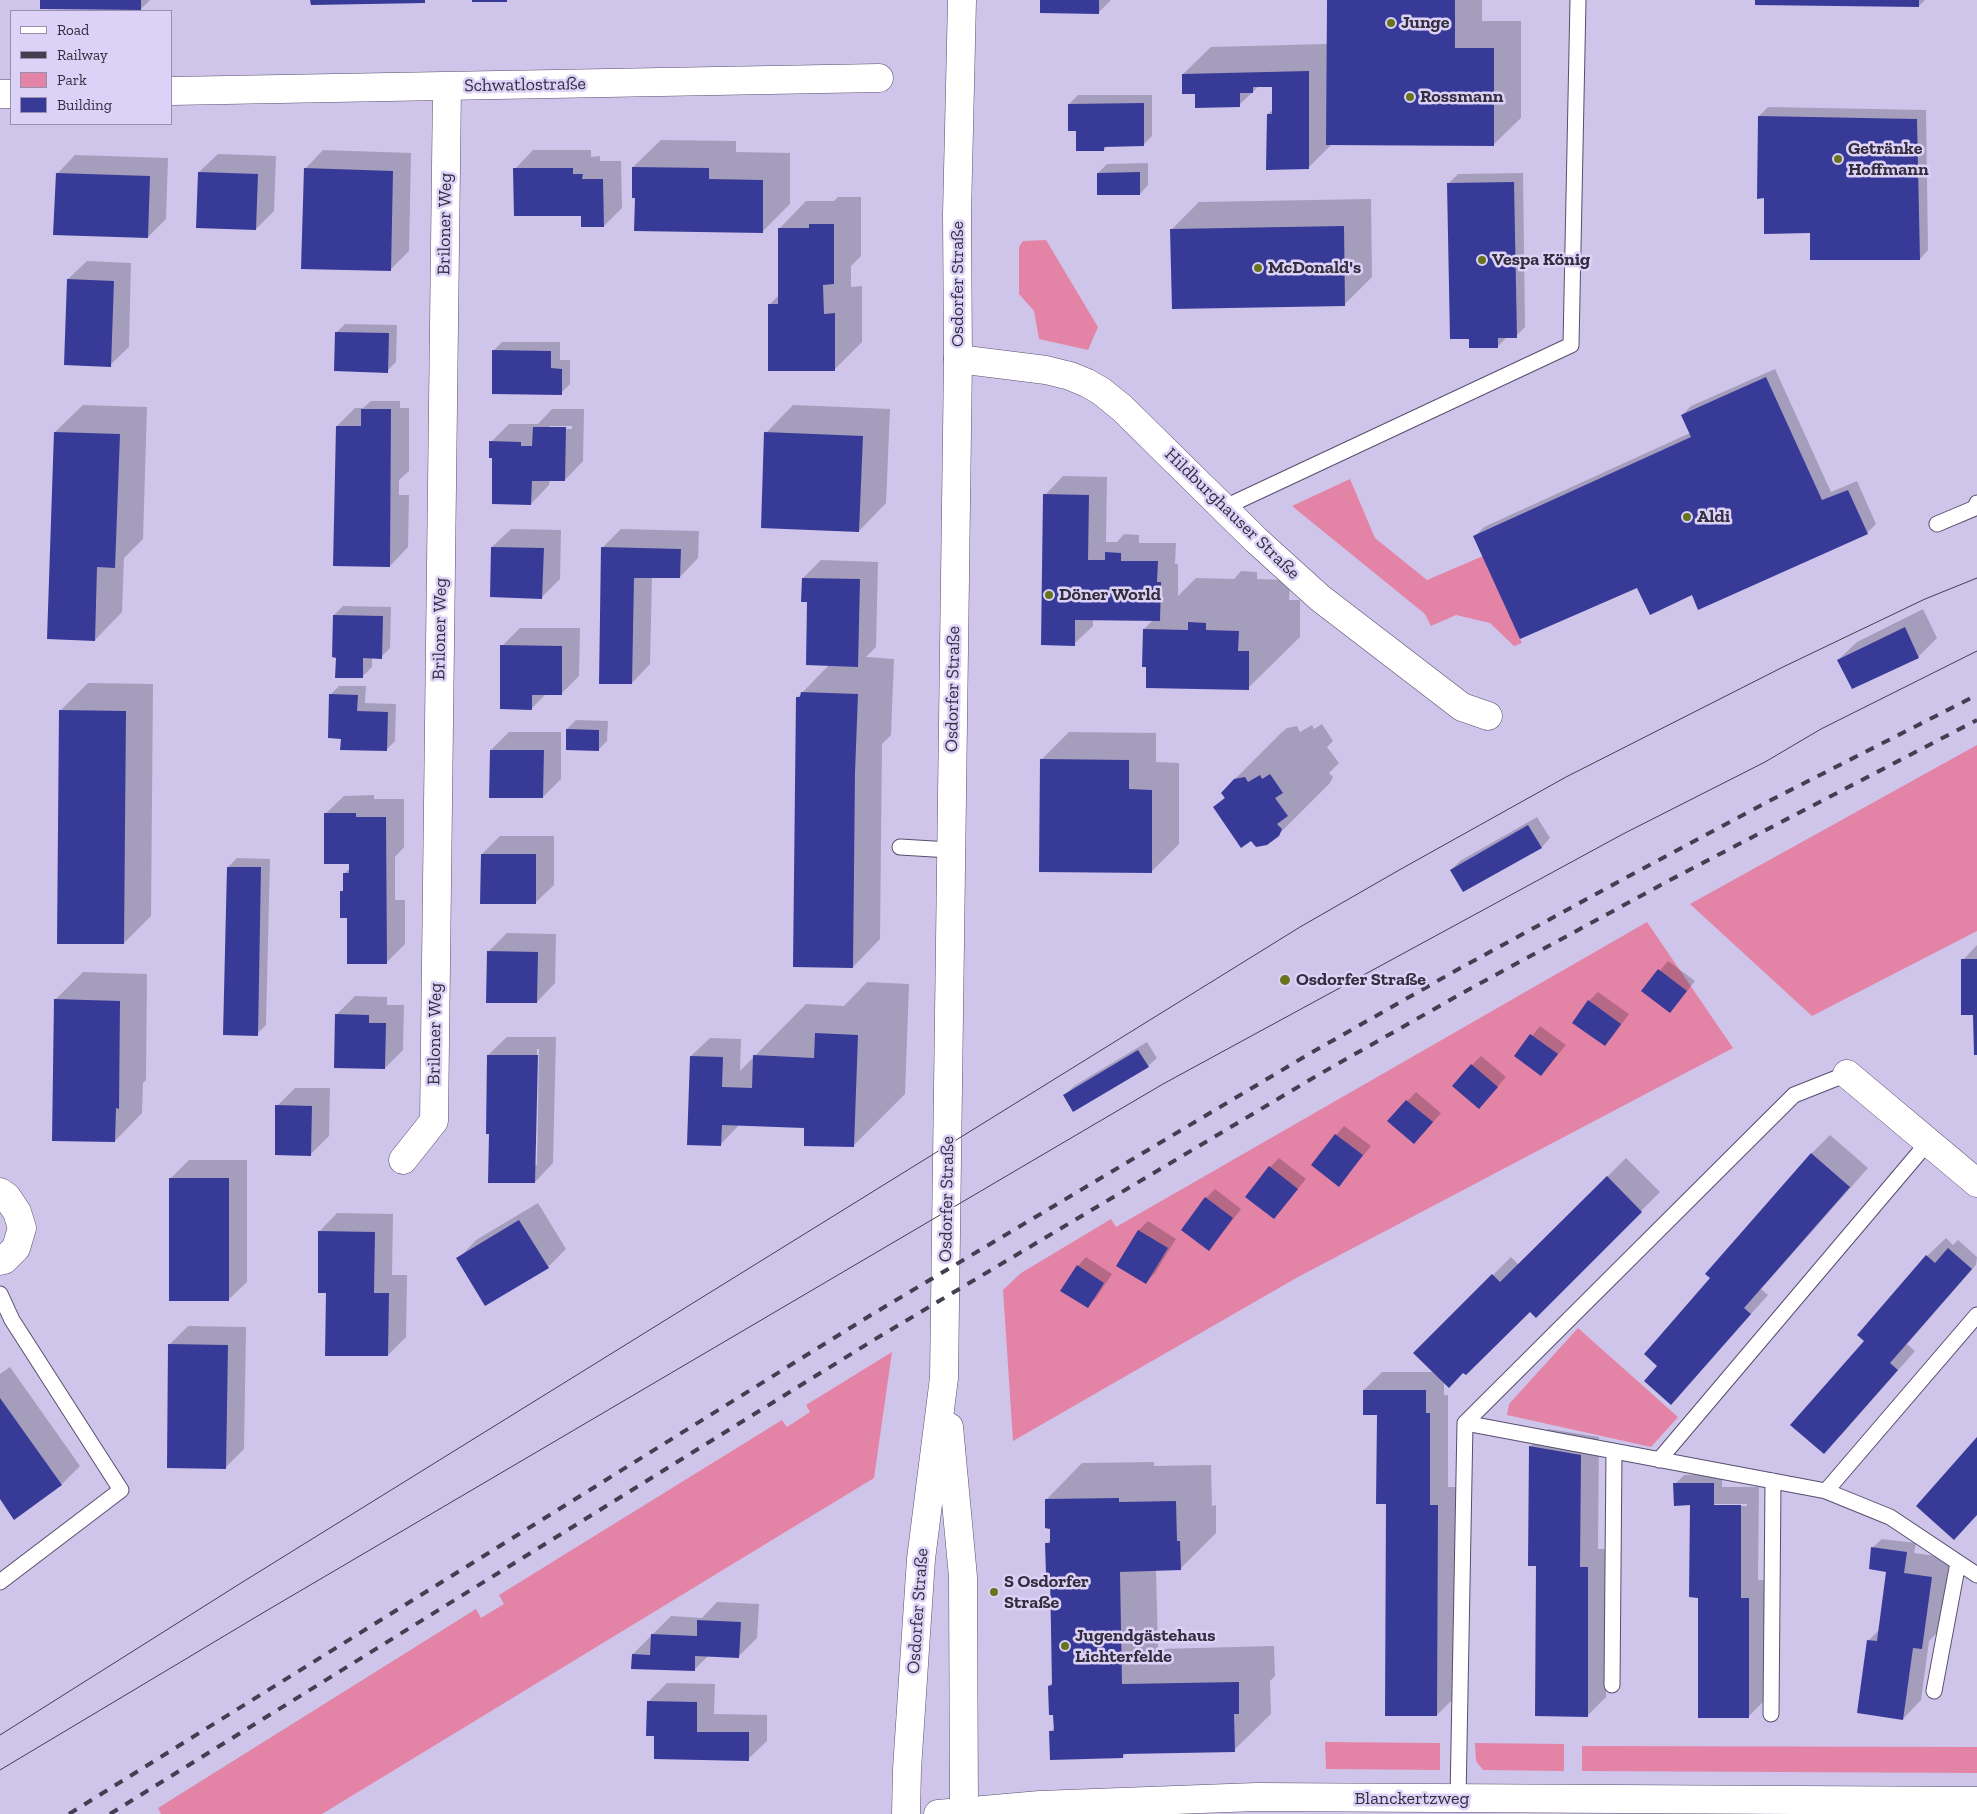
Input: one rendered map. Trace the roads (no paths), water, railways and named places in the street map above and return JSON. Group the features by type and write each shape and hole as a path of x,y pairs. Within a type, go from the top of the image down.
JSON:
{"main road":[{"name":"Osdorfer Straße","path":"951,1813 963,1577 944,1378 962,0"},
{"name":"Schwatlostraße","path":"172,91 879,78"},
{"name":"Briloner Weg","path":"404,1160 434,1121 447,87"},
{"name":"Hildburghauser Straße","path":"958,360 1046,370 1087,383 1114,401 1223,508 1320,598 1368,637 1462,707 1488,716"},
{"path":"1847,1074 1977,1183"},
{"path":"0,1192 7,1197 17,1212 22,1228 16,1248 4,1260 0,1261"},
{"name":"Osdorfer Straße","path":"906,1814 920,1559 944,1378"},
{"name":"Blanckertzweg","path":"951,1813 1040,1805 1256,1797 1458,1799 1548,1807 1977,1801"}],"lane":[{"path":"1223,508 1571,346 1578,0"},
{"path":"1937,524 1975,508 1977,503"},
{"path":"900,847 950,850"},
{"path":"1458,1799 1466,1423 1794,1095 1847,1074"},
{"path":"1660,1460 1929,1141"},
{"path":"0,1294 12,1320 120,1490 0,1582"},
{"path":"1826,1491 1977,1315"},
{"path":"1466,1423 1826,1491 1890,1517 1971,1567 1934,1691"},
{"path":"1612,1685 1614,1451"},
{"path":"1771,1714 1773,1481"}],"tram line":[{"path":"0,1735 241,1583 1300,927 1566,777 1783,667 1925,599 1977,578"},
{"path":"0,1770 266,1611 1163,1084 1623,834 1765,762 1821,729 1977,651"}],"railway":[{"path":"69,1814 871,1315 1309,1054 1455,971 1618,882 1773,799 1977,695"},
{"path":"110,1814 872,1341 1318,1075 1466,991 1670,880 1977,720"}],"place":[{"name":"Junge","path":"1391,23"},
{"name":"Rossmann","path":"1410,97"},
{"name":"Getränke Hoffmann","path":"1838,159"},
{"name":"Vespa König","path":"1482,260"},
{"name":"McDonald's","path":"1258,268"},
{"name":"Aldi","path":"1687,517"},
{"name":"Döner World","path":"1049,595"},
{"name":"Osdorfer Straße","path":"1285,980"},
{"name":"S Osdorfer Straße","path":"994,1592"},
{"name":"Jugendgästehaus Lichterfelde","path":"1065,1646"}]}
